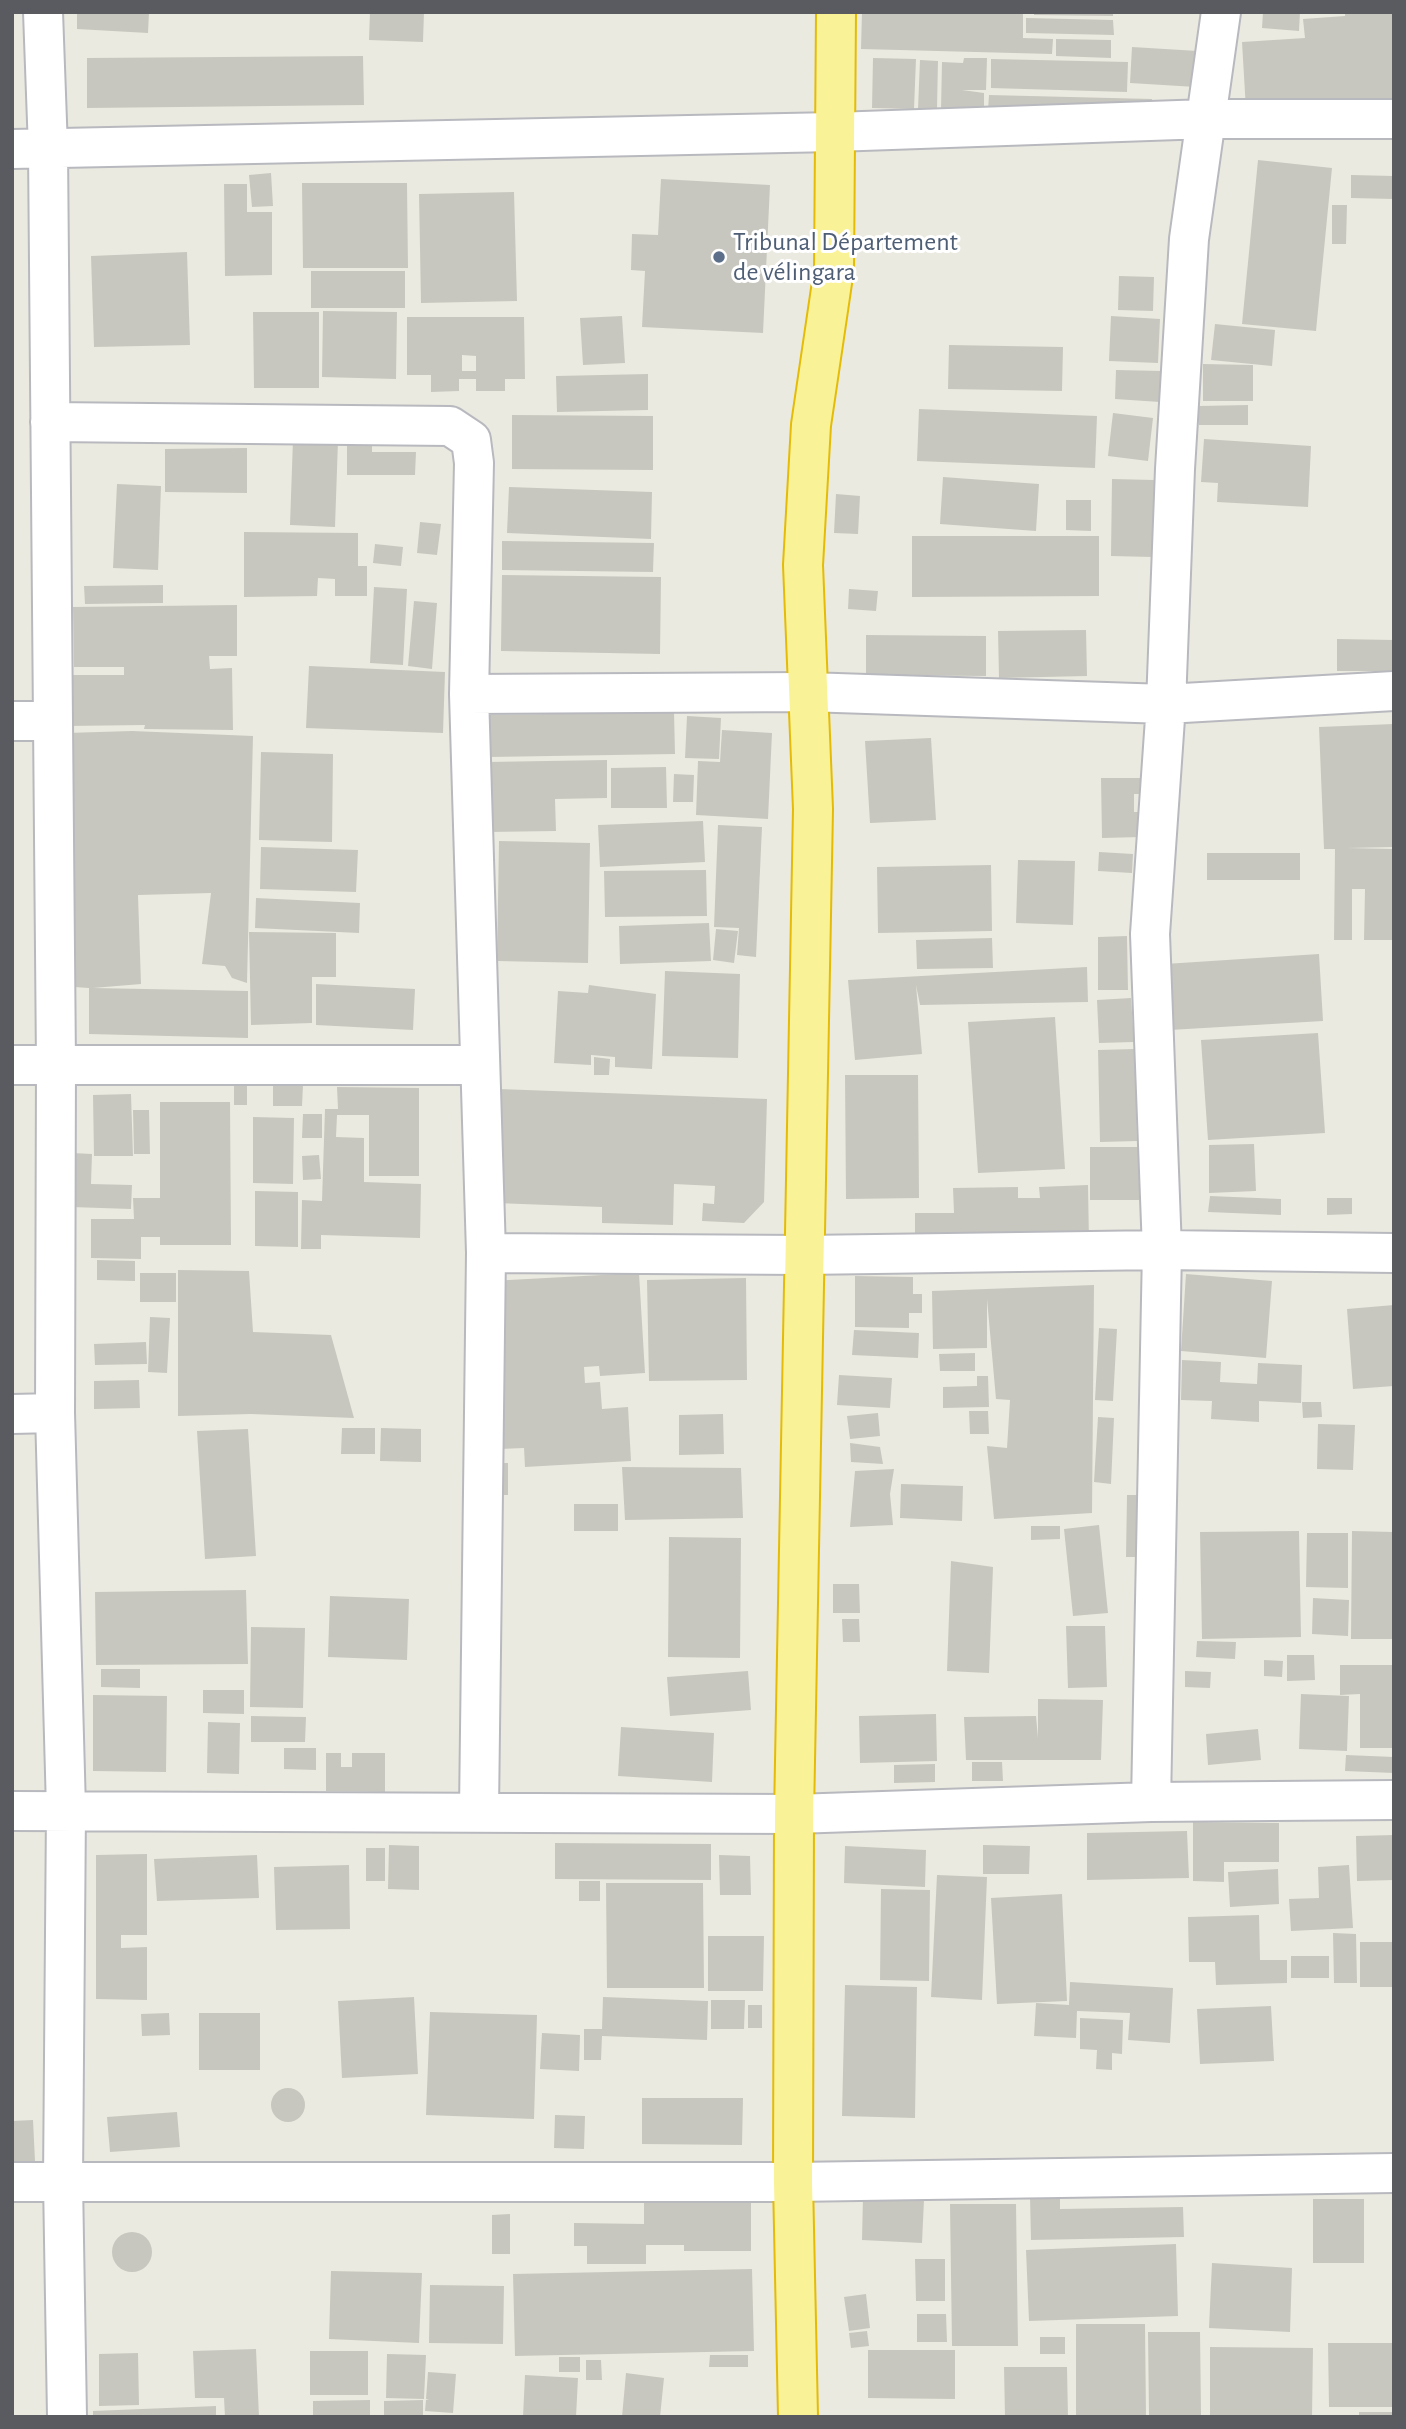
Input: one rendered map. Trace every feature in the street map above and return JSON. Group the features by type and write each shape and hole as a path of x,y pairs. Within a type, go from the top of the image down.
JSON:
{"highway":[{"path":"798,2417 793,2182 793,1814 813,876 803,565 811,425 834,269 836,12"}],"street":[{"path":"43,12 30,149 50,422 56,1064 55,1413 66,1809 63,2181 67,2417"},
{"path":"1151,1802 1162,1250 1150,934 1166,704 1175,469 1189,239 1221,12"},
{"path":"30,149 834,132 1207,119 1394,119"},
{"path":"50,422 450,426 471,440 474,463 469,694 478,1065 486,1253 479,1811"},
{"path":"469,694 807,692 1166,704 1394,691"},
{"path":"12,721 51,721"},
{"path":"12,1065 478,1065"},
{"path":"486,1253 804,1255 1162,1250 1394,1253"},
{"path":"12,1414 55,1413"},
{"path":"12,1811 66,1809 793,1814 1151,1802 1394,1800"},
{"path":"12,2182 793,2182 1394,2173"}],"building":[{"path":"77,12 149,12 148,33 77,29"},
{"path":"370,12 424,12 423,42 369,40"},
{"path":"862,12 1023,12 1023,38 1053,39 1052,54 861,49"},
{"path":"1034,12 1113,12 1113,16 1034,15"},
{"path":"1263,12 1300,12 1299,31 1262,28"},
{"path":"1345,12 1394,12 1394,100 1246,110 1242,42 1305,38 1303,19 1345,16"},
{"path":"1026,18 1113,20 1114,35 1026,33"},
{"path":"1056,39 1111,40 1111,58 1056,56"},
{"path":"1132,47 1198,51 1196,87 1130,83"},
{"path":"363,56 364,105 87,108 87,58"},
{"path":"873,58 916,59 914,109 872,108"},
{"path":"964,58 987,58 986,90 962,90 984,93 984,111 941,110 942,62 963,63"},
{"path":"991,59 1128,62 1127,92 991,88"},
{"path":"920,60 938,61 937,109 918,109"},
{"path":"989,95 1152,99 1152,115 988,110"},
{"path":"1258,160 1332,168 1316,331 1242,324"},
{"path":"271,173 273,206 252,207 249,175"},
{"path":"1351,175 1394,176 1394,199 1351,198"},
{"path":"661,179 770,185 763,333 642,327 645,271 631,270 632,234 658,235"},
{"path":"302,183 407,183 408,268 303,268"},
{"path":"224,184 247,184 247,212 272,212 272,275 225,276"},
{"path":"514,192 517,301 421,303 419,194"},
{"path":"1332,205 1347,205 1346,244 1332,244"},
{"path":"187,252 190,345 94,347 91,256"},
{"path":"311,271 405,271 405,308 311,308"},
{"path":"1119,276 1154,277 1153,311 1118,310"},
{"path":"323,311 397,312 396,379 322,377"},
{"path":"253,312 319,312 319,388 254,388"},
{"path":"622,316 625,363 583,365 580,318"},
{"path":"1111,316 1160,319 1158,363 1109,361"},
{"path":"407,317 524,317 525,379 505,379 505,391 476,391 476,379 459,379 459,391 431,392 431,375 407,375","holes":["462,355 476,356 476,371 462,371"]},
{"path":"1215,324 1275,330 1272,366 1211,360"},
{"path":"949,345 1063,347 1062,391 948,389"},
{"path":"1203,364 1253,365 1253,401 1203,401"},
{"path":"1116,370 1162,371 1160,402 1115,399"},
{"path":"648,374 648,410 557,412 556,376"},
{"path":"1248,405 1248,425 1199,425 1199,406"},
{"path":"919,409 1097,416 1095,468 917,461"},
{"path":"1113,413 1153,418 1148,461 1108,456"},
{"path":"512,415 653,416 653,470 512,469"},
{"path":"293,439 338,441 335,527 290,525"},
{"path":"1204,439 1311,446 1308,507 1217,502 1218,483 1201,482"},
{"path":"347,441 372,441 372,452 416,452 415,475 347,475"},
{"path":"247,448 247,493 165,492 165,449"},
{"path":"943,477 1039,484 1036,531 940,524"},
{"path":"1112,479 1154,480 1153,557 1111,556"},
{"path":"117,484 161,486 158,570 113,568"},
{"path":"509,487 652,492 651,539 507,533"},
{"path":"836,494 860,496 858,534 834,533"},
{"path":"1066,500 1091,500 1091,531 1066,530"},
{"path":"420,522 441,524 437,555 417,553"},
{"path":"244,532 358,533 358,566 367,566 367,596 335,596 335,579 318,578 317,596 244,597"},
{"path":"912,536 1099,536 1099,596 912,597"},
{"path":"502,541 654,543 653,572 502,570"},
{"path":"375,544 403,547 401,566 373,563"},
{"path":"502,575 661,577 660,654 501,651"},
{"path":"163,585 163,603 85,604 84,586"},
{"path":"374,587 407,589 403,665 370,663"},
{"path":"849,589 878,591 876,611 848,609"},
{"path":"414,601 437,603 432,669 408,666"},
{"path":"237,605 237,656 209,656 210,669 232,668 233,730 144,729 145,725 67,726 66,675 124,675 124,667 74,667 73,607"},
{"path":"1086,630 1087,676 999,678 998,631"},
{"path":"866,635 986,636 986,676 866,675"},
{"path":"1337,639 1394,640 1394,671 1337,671"},
{"path":"309,666 445,672 443,733 306,728"},
{"path":"674,712 675,754 489,757 488,715"},
{"path":"687,716 721,718 719,759 685,758"},
{"path":"1394,724 1394,847 1347,848 1394,849 1394,940 1364,940 1365,889 1352,889 1352,940 1334,940 1335,849 1324,849 1319,727"},
{"path":"722,730 772,733 768,819 696,815 698,761 720,762"},
{"path":"132,731 253,736 247,983 232,978 225,966 202,964 211,893 138,895 141,984 93,988 248,991 248,1038 89,1034 89,988 74,987 66,733"},
{"path":"931,738 936,820 870,823 865,741"},
{"path":"261,752 333,754 332,842 259,840"},
{"path":"607,760 607,798 555,799 556,831 488,832 487,762"},
{"path":"666,767 667,808 611,808 611,768"},
{"path":"674,774 694,775 693,802 673,802"},
{"path":"1101,778 1140,778 1141,794 1134,794 1134,812 1141,812 1141,837 1102,838"},
{"path":"703,821 705,862 600,867 598,825"},
{"path":"718,825 762,827 756,957 737,955 739,928 714,927"},
{"path":"499,841 590,843 588,963 497,961"},
{"path":"261,847 358,850 356,892 260,889"},
{"path":"1099,852 1133,854 1132,873 1098,871"},
{"path":"1207,853 1300,853 1300,880 1207,880"},
{"path":"1018,860 1075,861 1073,925 1016,923"},
{"path":"991,865 992,931 878,933 877,867"},
{"path":"706,870 707,916 605,917 604,871"},
{"path":"256,898 360,903 359,933 255,928"},
{"path":"709,923 711,961 620,964 619,926"},
{"path":"716,929 738,931 734,963 713,960"},
{"path":"249,932 336,933 336,977 312,977 312,1023 251,1025"},
{"path":"1127,936 1128,990 1098,990 1098,937"},
{"path":"992,938 993,968 917,969 916,940"},
{"path":"1319,954 1323,1021 1170,1030 1165,964"},
{"path":"1087,967 1088,1002 920,1005 916,985 922,1054 855,1060 848,980"},
{"path":"665,971 740,974 738,1058 662,1056"},
{"path":"316,984 415,989 413,1030 316,1025"},
{"path":"589,985 656,994 652,1069 615,1067 615,1057 591,1055 591,1065 554,1063 558,991 588,993"},
{"path":"1131,998 1134,1042 1099,1043 1097,1000"},
{"path":"1055,1017 1065,1169 978,1173 968,1022"},
{"path":"1318,1033 1325,1133 1208,1140 1201,1040"},
{"path":"1135,1049 1137,1141 1100,1142 1098,1050"},
{"path":"594,1057 610,1059 609,1075 594,1075"},
{"path":"845,1075 918,1075 919,1198 846,1199"},
{"path":"273,1085 303,1085 302,1106 273,1106"},
{"path":"234,1086 247,1086 247,1105 234,1105"},
{"path":"337,1087 419,1088 419,1176 369,1176 369,1115 337,1115 336,1137 364,1138 364,1182 421,1184 420,1238 321,1235 321,1249 301,1249 302,1200 322,1201 325,1109 338,1109"},
{"path":"499,1089 767,1099 764,1202 744,1223 702,1221 703,1203 714,1204 715,1186 674,1184 673,1225 602,1223 602,1207 495,1203"},
{"path":"131,1094 133,1156 94,1156 93,1095"},
{"path":"160,1102 230,1102 231,1245 160,1245 160,1237 141,1237 141,1259 91,1258 91,1219 134,1219 133,1198 160,1198"},
{"path":"133,1110 149,1110 150,1154 134,1154"},
{"path":"303,1114 322,1114 322,1138 302,1138"},
{"path":"253,1117 294,1118 293,1184 253,1183"},
{"path":"1254,1144 1256,1191 1209,1193 1209,1145"},
{"path":"1090,1147 1139,1147 1139,1200 1090,1200"},
{"path":"72,1153 92,1154 91,1184 132,1185 131,1209 71,1207"},
{"path":"319,1155 321,1179 303,1180 302,1156"},
{"path":"1088,1185 1089,1243 915,1246 915,1213 954,1213 953,1188 1018,1187 1018,1198 1040,1198 1039,1187"},
{"path":"255,1191 298,1192 298,1247 255,1246"},
{"path":"1210,1196 1281,1199 1281,1215 1208,1212"},
{"path":"1327,1198 1352,1198 1352,1214 1327,1215"},
{"path":"97,1260 135,1261 135,1281 97,1280"},
{"path":"178,1270 249,1271 253,1332 331,1335 354,1418 251,1414 178,1416"},
{"path":"140,1273 176,1273 176,1302 140,1302"},
{"path":"639,1273 645,1373 600,1376 599,1366 584,1367 585,1383 600,1382 602,1409 628,1407 631,1461 525,1467 524,1448 500,1449 490,1281"},
{"path":"1186,1274 1272,1281 1266,1358 1181,1351"},
{"path":"855,1276 913,1277 913,1294 922,1294 922,1313 909,1313 909,1328 855,1327"},
{"path":"746,1278 747,1380 649,1381 647,1280"},
{"path":"1094,1285 1092,1513 994,1519 987,1446 1007,1448 1010,1400 996,1399 987,1299 987,1348 933,1349 932,1291"},
{"path":"1394,1305 1394,1386 1353,1389 1347,1309"},
{"path":"150,1317 170,1318 167,1373 148,1372"},
{"path":"1099,1328 1117,1329 1113,1401 1095,1400"},
{"path":"854,1330 919,1333 918,1358 852,1355"},
{"path":"146,1342 147,1364 95,1365 94,1344"},
{"path":"975,1353 975,1371 940,1371 939,1354"},
{"path":"1182,1360 1221,1362 1220,1382 1257,1384 1258,1363 1302,1365 1301,1403 1259,1401 1259,1422 1211,1419 1212,1401 1181,1400"},
{"path":"839,1375 892,1378 890,1408 837,1405"},
{"path":"977,1376 988,1376 989,1407 943,1408 943,1387 977,1386"},
{"path":"139,1380 140,1408 94,1409 94,1381"},
{"path":"1302,1402 1321,1402 1322,1417 1303,1418"},
{"path":"969,1411 988,1411 989,1434 970,1434"},
{"path":"878,1413 880,1436 850,1439 847,1416"},
{"path":"723,1414 724,1454 679,1455 679,1415"},
{"path":"1098,1417 1114,1418 1111,1484 1094,1482"},
{"path":"1318,1424 1355,1425 1353,1470 1317,1469"},
{"path":"342,1428 375,1428 375,1454 341,1454"},
{"path":"381,1428 421,1429 421,1462 380,1461"},
{"path":"248,1429 256,1556 205,1559 197,1431"},
{"path":"850,1443 880,1447 883,1464 851,1462"},
{"path":"488,1463 508,1463 508,1495 488,1495"},
{"path":"622,1467 741,1468 743,1518 625,1520"},
{"path":"894,1469 890,1494 893,1525 850,1527 855,1471"},
{"path":"901,1484 963,1486 962,1521 900,1518"},
{"path":"1127,1495 1142,1495 1140,1557 1126,1557"},
{"path":"574,1504 618,1504 618,1531 574,1531"},
{"path":"1099,1525 1108,1613 1073,1616 1064,1529"},
{"path":"1031,1526 1060,1526 1060,1539 1031,1540"},
{"path":"1299,1531 1301,1637 1202,1639 1200,1532"},
{"path":"1352,1531 1394,1532 1394,1639 1351,1639"},
{"path":"1307,1533 1348,1533 1348,1588 1306,1587"},
{"path":"669,1537 741,1538 740,1658 668,1657"},
{"path":"951,1561 993,1567 989,1673 947,1671"},
{"path":"833,1584 859,1584 860,1613 833,1613"},
{"path":"246,1590 248,1664 96,1665 95,1592"},
{"path":"330,1596 409,1599 407,1660 328,1657"},
{"path":"1313,1598 1349,1600 1348,1636 1312,1634"},
{"path":"842,1619 859,1619 860,1642 843,1642"},
{"path":"1066,1626 1105,1626 1107,1687 1068,1688"},
{"path":"251,1627 305,1628 303,1708 250,1707"},
{"path":"1197,1641 1236,1642 1235,1659 1196,1657"},
{"path":"1287,1655 1314,1655 1315,1680 1287,1681"},
{"path":"1264,1660 1283,1661 1282,1677 1264,1676"},
{"path":"1340,1665 1394,1665 1394,1748 1360,1748 1360,1694 1340,1695"},
{"path":"101,1669 140,1669 140,1688 101,1687"},
{"path":"748,1671 751,1710 670,1716 667,1677"},
{"path":"1185,1671 1211,1672 1210,1688 1185,1687"},
{"path":"203,1690 244,1690 244,1714 203,1713"},
{"path":"1301,1694 1349,1696 1347,1751 1299,1749"},
{"path":"93,1695 167,1696 166,1772 93,1771"},
{"path":"1038,1699 1103,1700 1101,1760 966,1760 964,1717 1036,1716 1038,1738"},
{"path":"936,1714 937,1761 860,1763 859,1716"},
{"path":"251,1716 306,1717 305,1742 251,1742"},
{"path":"208,1722 240,1723 239,1774 207,1773"},
{"path":"621,1727 714,1733 712,1782 618,1776"},
{"path":"1258,1729 1261,1760 1208,1765 1206,1734"},
{"path":"284,1748 316,1748 316,1770 284,1769"},
{"path":"326,1753 341,1753 341,1767 352,1767 352,1753 385,1753 385,1792 326,1791"},
{"path":"1346,1755 1394,1757 1394,1773 1345,1771"},
{"path":"972,1762 1002,1762 1003,1781 972,1781"},
{"path":"935,1764 935,1782 894,1783 894,1765"},
{"path":"1193,1822 1279,1823 1279,1862 1224,1862 1224,1882 1193,1881"},
{"path":"1187,1831 1189,1878 1087,1880 1087,1833"},
{"path":"1394,1835 1394,1880 1357,1881 1356,1836"},
{"path":"555,1843 711,1844 711,1880 555,1879"},
{"path":"389,1845 419,1846 419,1890 388,1889"},
{"path":"983,1845 1030,1846 1029,1874 983,1874"},
{"path":"845,1846 926,1850 925,1887 844,1883"},
{"path":"366,1848 385,1848 385,1881 366,1881"},
{"path":"147,1854 147,1935 121,1935 121,1948 147,1947 147,2000 96,1999 96,1855"},
{"path":"257,1855 259,1898 157,1901 154,1859"},
{"path":"719,1855 750,1856 751,1895 720,1895"},
{"path":"349,1865 350,1929 276,1930 274,1867"},
{"path":"1349,1865 1353,1928 1291,1931 1289,1899 1319,1898 1318,1867"},
{"path":"1278,1869 1279,1904 1230,1907 1228,1872"},
{"path":"937,1875 987,1877 982,2000 931,1997"},
{"path":"579,1881 600,1881 600,1901 579,1901"},
{"path":"606,1883 703,1883 704,1988 607,1988"},
{"path":"881,1889 930,1890 929,1981 880,1980"},
{"path":"1062,1894 1067,2001 997,2004 991,1898"},
{"path":"1259,1915 1260,1960 1287,1960 1287,1983 1216,1985 1215,1962 1189,1962 1188,1917"},
{"path":"1333,1933 1356,1934 1357,1983 1334,1983"},
{"path":"708,1936 764,1936 763,1991 708,1991"},
{"path":"1360,1942 1394,1942 1394,1987 1360,1987"},
{"path":"1291,1956 1329,1956 1329,1978 1291,1978"},
{"path":"1070,1982 1173,1988 1170,2043 1128,2040 1130,2013 1077,2011 1076,2038 1034,2036 1036,2003 1069,2005"},
{"path":"845,1985 917,1987 915,2118 842,2116"},
{"path":"414,1997 418,2074 342,2078 338,2001"},
{"path":"603,1997 708,2001 707,2040 602,2036 601,2060 584,2060 584,2029 602,2029"},
{"path":"711,2000 745,2000 744,2029 711,2029"},
{"path":"748,2005 762,2005 762,2028 748,2028"},
{"path":"1271,2006 1274,2061 1200,2064 1197,2009"},
{"path":"430,2012 537,2015 534,2119 426,2115"},
{"path":"169,2013 170,2035 142,2036 141,2014"},
{"path":"199,2013 260,2013 260,2070 199,2070"},
{"path":"1080,2018 1123,2020 1122,2054 1112,2053 1112,2070 1096,2069 1097,2050 1080,2049"},
{"path":"542,2033 580,2035 579,2071 540,2069"},
{"path":"288,2088 300,2093 305,2105 300,2117 288,2122 276,2117 271,2105 276,2093"},
{"path":"642,2098 743,2098 742,2145 642,2144"},
{"path":"177,2112 180,2147 110,2152 107,2117"},
{"path":"555,2115 585,2116 584,2149 554,2148"},
{"path":"33,2120 35,2161 12,2162 12,2121"},
{"path":"644,2195 751,2195 751,2251 684,2251 684,2245 646,2245 646,2264 587,2264 587,2246 574,2246 574,2223 644,2224"},
{"path":"1060,2195 1060,2209 1183,2207 1184,2237 1031,2240 1030,2196"},
{"path":"863,2197 924,2200 922,2243 862,2240"},
{"path":"1313,2199 1364,2199 1364,2263 1313,2263"},
{"path":"950,2204 1016,2204 1018,2346 952,2346"},
{"path":"510,2214 510,2254 492,2254 492,2215"},
{"path":"132,2232 140,2233 146,2238 151,2244 151,2260 146,2266 140,2271 132,2272 124,2271 118,2266 113,2260 112,2252 113,2244 118,2238 124,2233"},
{"path":"1176,2244 1178,2316 1029,2321 1026,2250"},
{"path":"915,2259 945,2259 945,2301 916,2301"},
{"path":"1212,2263 1292,2268 1290,2332 1209,2328"},
{"path":"752,2269 754,2351 515,2356 513,2274"},
{"path":"331,2271 422,2273 419,2343 329,2339"},
{"path":"430,2285 504,2286 503,2344 429,2343"},
{"path":"866,2294 870,2328 849,2331 844,2297"},
{"path":"917,2314 946,2314 947,2342 917,2342"},
{"path":"1076,2324 1145,2324 1146,2417 1076,2417"},
{"path":"867,2331 869,2346 851,2348 849,2333"},
{"path":"1148,2332 1200,2332 1201,2415 1149,2415"},
{"path":"1040,2337 1065,2337 1065,2354 1040,2354"},
{"path":"1328,2343 1394,2343 1394,2407 1329,2407"},
{"path":"1210,2347 1313,2348 1312,2417 1210,2417"},
{"path":"256,2349 259,2417 225,2417 224,2398 195,2398 193,2351"},
{"path":"868,2350 955,2350 955,2399 868,2398"},
{"path":"310,2351 368,2351 368,2395 310,2395"},
{"path":"138,2353 139,2405 99,2406 99,2354"},
{"path":"387,2354 426,2355 424,2399 386,2398"},
{"path":"710,2355 748,2355 748,2367 709,2367"},
{"path":"559,2357 580,2357 580,2372 559,2372"},
{"path":"586,2360 601,2360 602,2380 586,2380"},
{"path":"1004,2367 1067,2367 1068,2417 1005,2417"},
{"path":"428,2372 456,2374 453,2413 425,2411 426,2400 429,2400 426,2399"},
{"path":"626,2373 664,2378 660,2417 622,2417"},
{"path":"525,2375 578,2378 576,2417 523,2417"},
{"path":"370,2400 370,2417 313,2417 313,2401"},
{"path":"423,2400 423,2417 384,2417 384,2401"},
{"path":"216,2406 216,2417 93,2417 93,2411"},
{"path":"1359,2412 1394,2412 1394,2417 1359,2417"}],"place":[{"name":"Tribunal Département de vélingara","path":"719,257"}]}
